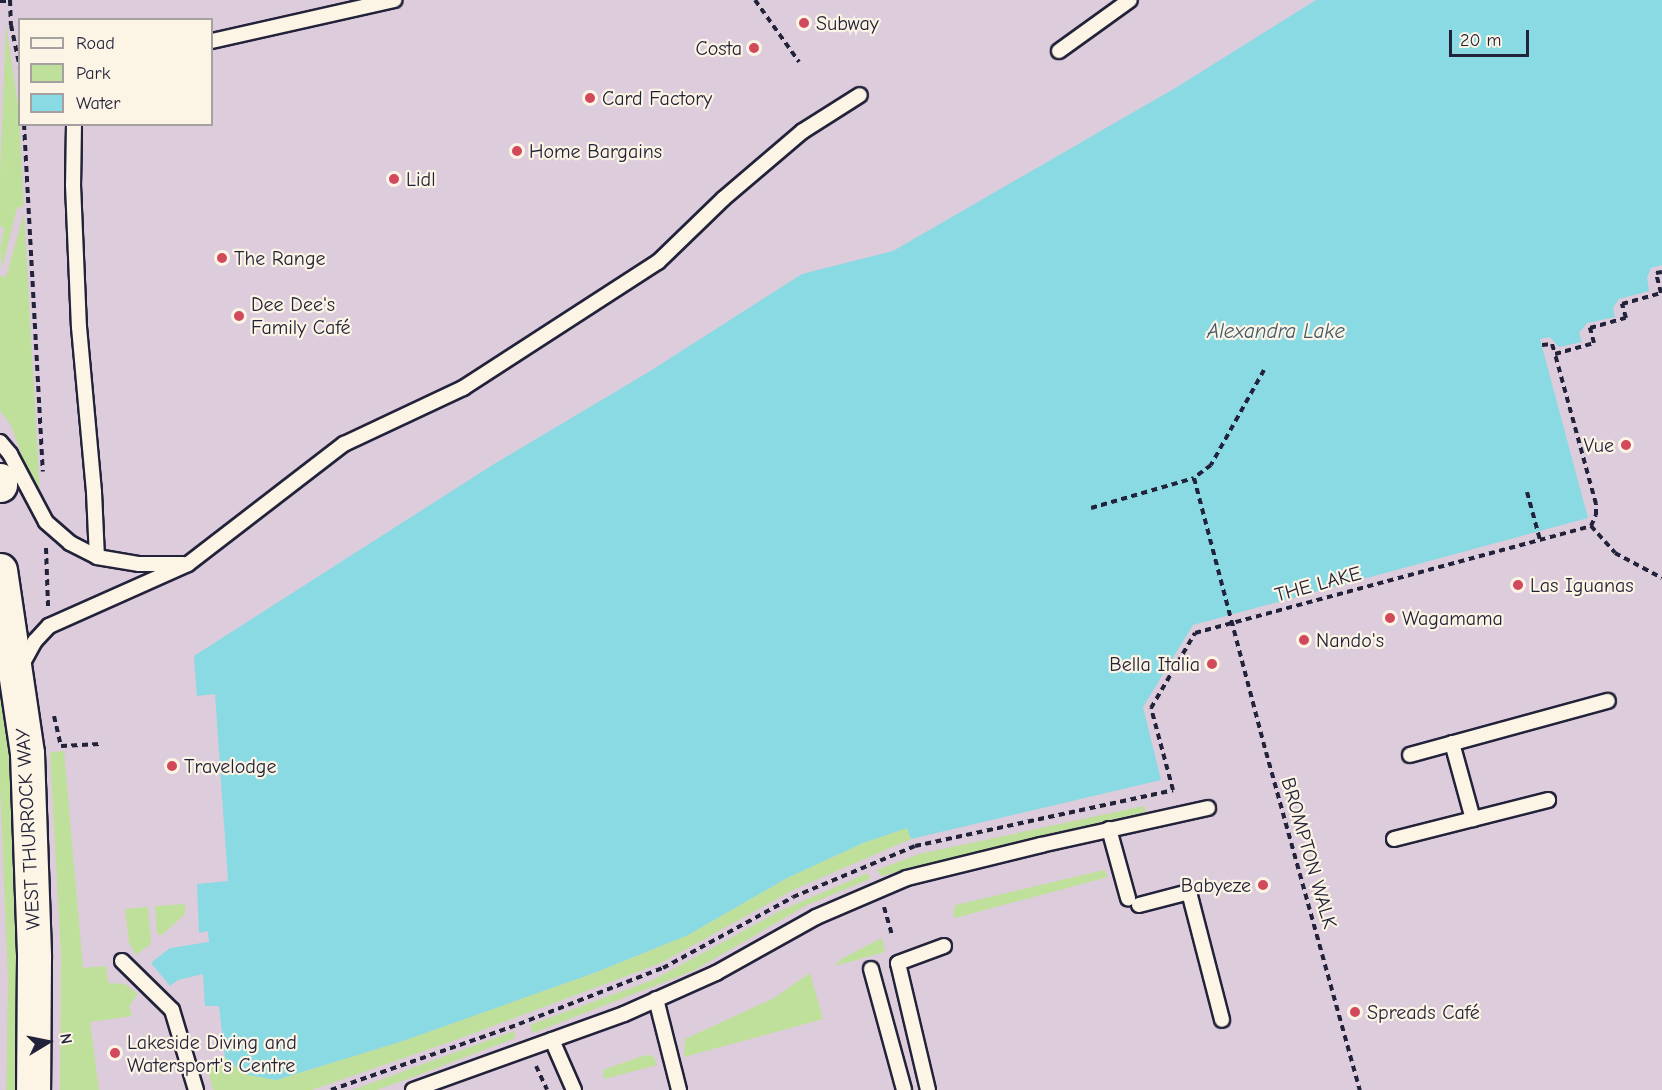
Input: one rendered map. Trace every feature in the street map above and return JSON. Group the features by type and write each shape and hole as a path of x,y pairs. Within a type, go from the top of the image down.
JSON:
{"main road":[{"path":"0,480 0,485"},
{"name":"WEST THURROCK WAY","path":"0,570 27,753 32,857 35,1015 33,1090"}],"lane":[{"path":"213,41 394,0"},
{"path":"1059,51 1130,0"},
{"path":"16,675 36,641 49,626 188,564 344,444 463,388 658,262 723,199 803,131 860,95"},
{"path":"74,126 73,185 79,327 94,492 97,557"},
{"path":"0,442 10,454 46,522 70,543 97,557 139,564 188,564"},
{"path":"1410,754 1608,701"},
{"path":"1452,743 1473,819"},
{"path":"1394,839 1548,800"},
{"path":"413,1090 552,1040 656,999 716,973 816,917 907,878 1109,829 1208,808"},
{"path":"1109,829 1134,901 1189,892 1222,1020"},
{"path":"928,1090 898,963 944,946"},
{"path":"122,961 172,1010 196,1090"},
{"path":"871,969 904,1090"},
{"path":"656,999 679,1090"},
{"path":"552,1040 574,1090"}],"path":[{"path":"755,0 799,62"},
{"path":"0,1 10,1 11,25 18,58"},
{"path":"1555,354 1594,343 1590,328 1626,318 1622,304 1661,293 1656,273 1662,272"},
{"path":"1542,345 1552,344 1596,504 1596,515 1591,526 1615,553 1662,578"},
{"path":"1091,508 1194,478 1211,465 1264,370"},
{"name":"BROMPTON WALK","path":"1194,478 1360,1090"},
{"path":"1527,492 1540,540"},
{"name":"THE LAKE","path":"331,1090 529,1020 663,968 793,897 915,846 1173,790 1151,708 1195,633 1591,526"},
{"path":"53,711 61,746 100,744"}],"shaded area":[{"path":"0,0 1662,0 1662,1090 0,1090"}],"green space":[{"path":"6,25 18,104 24,206 17,208 2,268 0,249 4,228 0,226"},
{"path":"24,213 40,495 30,478 11,425 0,411 0,276 6,277"},
{"path":"0,692 12,776 18,895 18,1090 6,1090 8,982 0,786"},
{"path":"64,751 83,968 106,966 108,983 125,984 138,994 129,1006 132,1016 90,1022 99,1090 60,1090 61,956 50,752"},
{"path":"1144,806 1146,812 881,876 877,870 919,854"},
{"path":"907,828 911,839 795,889 661,963 461,1038 312,1090 213,1090 206,1063 225,1057 244,1074 276,1080 403,1041 594,973 688,935 789,877 863,843"},
{"path":"1104,870 1108,877 955,918 953,912 956,905"},
{"path":"868,873 870,879 807,905 693,971 533,1033 530,1025 655,979 782,910"},
{"path":"185,904 185,914 162,935 157,934 155,906"},
{"path":"148,907 151,944 136,955 129,943 125,909"},
{"path":"882,938 885,952 835,966 841,959"},
{"path":"810,973 823,1019 684,1057 685,1039 774,998"},
{"path":"514,1031 515,1038 413,1077 377,1090 352,1090"},
{"path":"645,1055 653,1056 657,1065 604,1079 603,1070"}],"water":[{"name":"Alexandra Lake","path":"1316,0 1662,0 1662,265 1651,268 1647,277 1649,291 1619,299 1613,308 1615,317 1587,323 1579,333 1582,342 1559,347 1550,337 1540,339 1588,518 1193,625 1143,707 1161,780 911,839 907,828 863,843 787,878 688,935 594,973 403,1041 276,1080 244,1074 225,1057 219,1006 205,1006 203,974 178,980 170,986 151,963 170,948 209,942 208,931 199,933 197,884 228,881 215,694 197,696 194,656 494,464 647,373 802,274 893,251 1177,87"}],"place":[{"name":"Subway","path":"804,23"},
{"name":"Costa","path":"754,48"},
{"name":"Card Factory","path":"590,98"},
{"name":"Home Bargains","path":"517,151"},
{"name":"Lidl","path":"394,179"},
{"name":"The Range","path":"222,258"},
{"name":"Dee Dee's Family Café","path":"239,316"},
{"name":"Vue","path":"1626,445"},
{"name":"Las Iguanas","path":"1518,585"},
{"name":"Wagamama","path":"1390,618"},
{"name":"Nando's","path":"1304,640"},
{"name":"Bella Italia","path":"1212,664"},
{"name":"Travelodge","path":"172,766"},
{"name":"Babyeze","path":"1263,885"},
{"name":"Spreads Café","path":"1355,1012"},
{"name":"Lakeside Diving and Watersport's Centre","path":"115,1053"}]}
